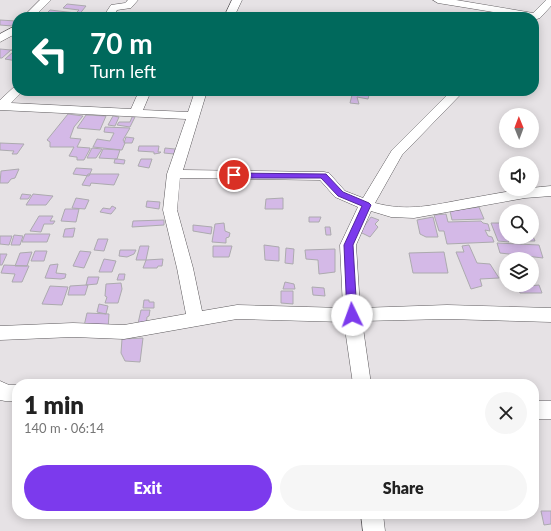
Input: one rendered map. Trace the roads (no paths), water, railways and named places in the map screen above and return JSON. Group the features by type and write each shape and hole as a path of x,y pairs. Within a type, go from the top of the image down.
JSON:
{"street":[{"path":"33,12 46,0"},
{"path":"111,12 114,8 128,6 133,0"},
{"path":"231,12 237,0"},
{"path":"438,0 492,10 516,12"},
{"path":"540,14 551,1"},
{"path":"0,39 12,31"},
{"path":"12,95 0,106 192,116"},
{"path":"136,112 143,96"},
{"path":"195,318 185,268 170,210 174,174 199,96"},
{"path":"361,379 352,315 348,245 366,205 397,152 453,96"},
{"path":"174,174 324,176 340,194 366,205 391,212 414,214 525,193 551,191"},
{"path":"0,333 74,330 124,332 195,318 237,312 352,315 447,312 551,315"},
{"path":"0,389 5,393 12,393"},
{"path":"539,410 551,410"},
{"path":"373,519 374,531"}]}
